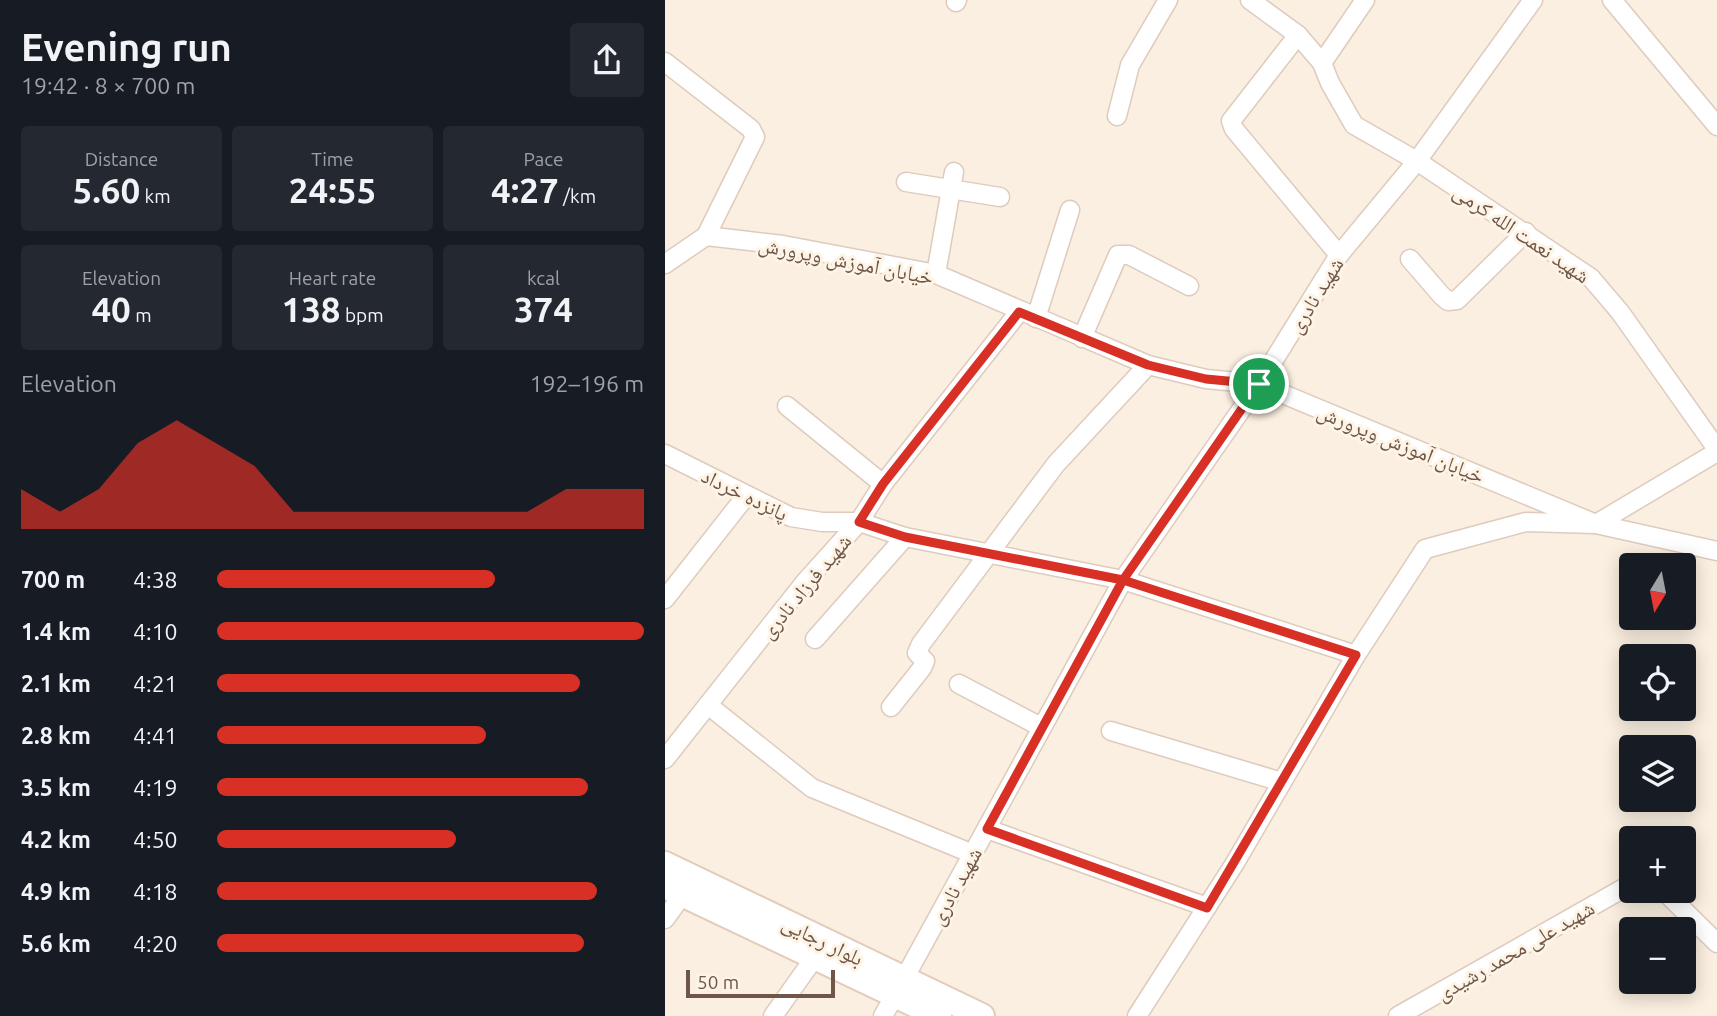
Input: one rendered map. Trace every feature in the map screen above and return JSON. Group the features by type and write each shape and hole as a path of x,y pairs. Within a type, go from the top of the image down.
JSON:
{"main road":[{"name":"بلوار رجایی","path":"665,864 894,997 982,1016"},
{"name":"بلوار رجایی","path":"674,890 894,997 939,1016"}],"street":[{"path":"1118,116 1130,65 1168,0"},
{"name":"شهید نعمت الله کرمی","path":"1250,0 1298,35 1322,63 1354,125 1417,161 1591,278 1620,312 1717,450"},
{"path":"1322,63 1365,0"},
{"name":"شهید نادری","path":"894,997 1123,580 1259,384 1339,255 1417,161 1533,0"},
{"path":"1612,0 1717,126"},
{"path":"1298,35 1231,121 1234,129 1339,255"},
{"path":"665,62 751,129 755,137 706,236 665,264"},
{"path":"906,182 952,180 1000,197"},
{"path":"936,274 952,180"},
{"path":"1028,315 1070,210"},
{"path":"1411,259 1442,296 1448,301 1457,300 1526,232"},
{"name":"خیابان آموزش وپرورش","path":"706,236 783,245 936,274 1148,365 1206,379 1259,384 1596,524"},
{"path":"1082,338 1118,255 1129,255 1189,286"},
{"name":"شهید فرزاد نادری","path":"665,759 805,582 859,522 883,484 1028,315"},
{"path":"891,707 922,668 925,661 917,653 921,644 988,554 1056,464 1148,365"},
{"path":"787,406 883,484"},
{"path":"1596,524 1717,450"},
{"name":"پانزده خرداد","path":"665,454 791,517 822,522 859,522 905,537 1123,580 1356,655"},
{"path":"665,599 746,496"},
{"path":"1137,1016 1207,908 1356,655 1425,549 1526,522 1596,524 1717,551"},
{"path":"815,639 905,537"},
{"path":"959,684 1041,727"},
{"path":"708,705 812,788 973,854"},
{"path":"1111,731 1282,782"},
{"path":"987,829 1207,908"},
{"path":"665,919 674,890"},
{"name":"شهید علی محمد رشیدی","path":"1398,1016 1619,891"},
{"path":"1676,903 1717,943"},
{"path":"773,1016 815,957"}],"route":[{"path":"1259,384 1123,580 1356,655 1207,908 987,829 1123,580 905,537 859,522 883,484 1019,312 1148,365 1206,379 1259,384"}]}
